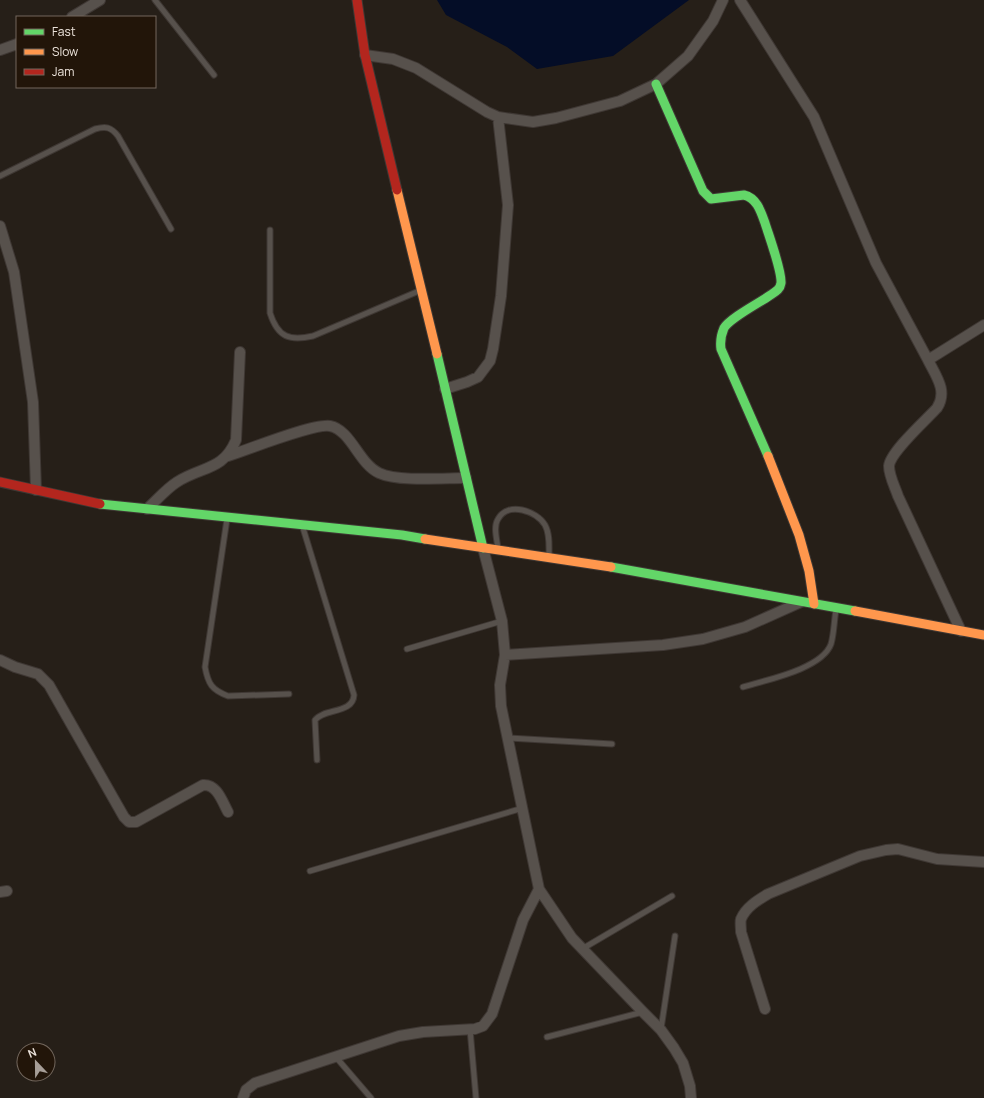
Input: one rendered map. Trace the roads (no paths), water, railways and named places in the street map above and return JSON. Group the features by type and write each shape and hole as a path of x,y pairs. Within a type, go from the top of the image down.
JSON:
{"street":[{"path":"74,16 100,0"},
{"path":"357,0 365,55 466,478 502,620 505,655 500,685 501,706 509,738 539,889 572,938 661,1030 683,1064 690,1086 691,1098"},
{"path":"365,55 393,59 416,68 487,112 498,116 532,122 556,118 620,101 656,84 688,56 713,21 723,0"},
{"path":"740,0 814,117 876,263 928,360 941,388 943,395 937,408 897,450 889,465 890,474 898,496 961,631"},
{"path":"0,50 16,44"},
{"path":"656,84 702,191 711,199 718,200 741,195 752,198 756,203 765,223 778,264 781,286 777,291 728,323 722,330 720,339 721,349 768,457 799,535 814,604"},
{"path":"445,389 468,382 478,377 490,361 493,349 502,296 508,205 498,116"},
{"path":"0,226 14,272 33,402 36,490"},
{"path":"928,360 984,325"},
{"path":"228,456 236,440 240,352"},
{"path":"147,509 175,483 185,477 213,466 228,456 303,431 327,425 339,430 365,462 378,473 389,477 404,478 466,478"},
{"path":"0,482 103,505 402,535 615,568 984,635"},
{"path":"505,655 663,645 703,639 745,626 801,602"},
{"path":"0,660 15,667 38,674 49,685 126,820 129,822 136,822 203,785 215,788 228,812"},
{"path":"765,1009 741,932 741,919 747,910 756,902 768,894 860,856 886,850 898,849 937,859 984,862"},
{"path":"243,1098 246,1090 255,1083 399,1036 424,1032 470,1029 483,1026 492,1014 523,920 539,889"}],"lane":[{"path":"155,0 214,75"},
{"path":"0,176 96,129 104,126 109,127 118,136 171,229"},
{"path":"270,230 270,313 273,322 280,331 290,338 301,339 313,336 422,290"},
{"path":"498,550 496,529 498,520 502,514 512,509 530,513 541,520 548,532 549,558"},
{"path":"227,517 205,667 206,678 211,686 219,693 228,696 289,694"},
{"path":"303,525 354,695 354,699 346,707 320,715 315,720 317,760"},
{"path":"742,687 801,669 821,658 831,644 836,608"},
{"path":"407,649 502,620"},
{"path":"509,738 612,744"},
{"path":"310,871 522,808"},
{"path":"582,949 672,896"},
{"path":"661,1030 675,936"},
{"path":"547,1037 643,1012"},
{"path":"470,1029 476,1098"},
{"path":"335,1056 371,1098"}],"water":[{"path":"437,0 689,0 613,56 537,69 507,47 446,15"}]}
